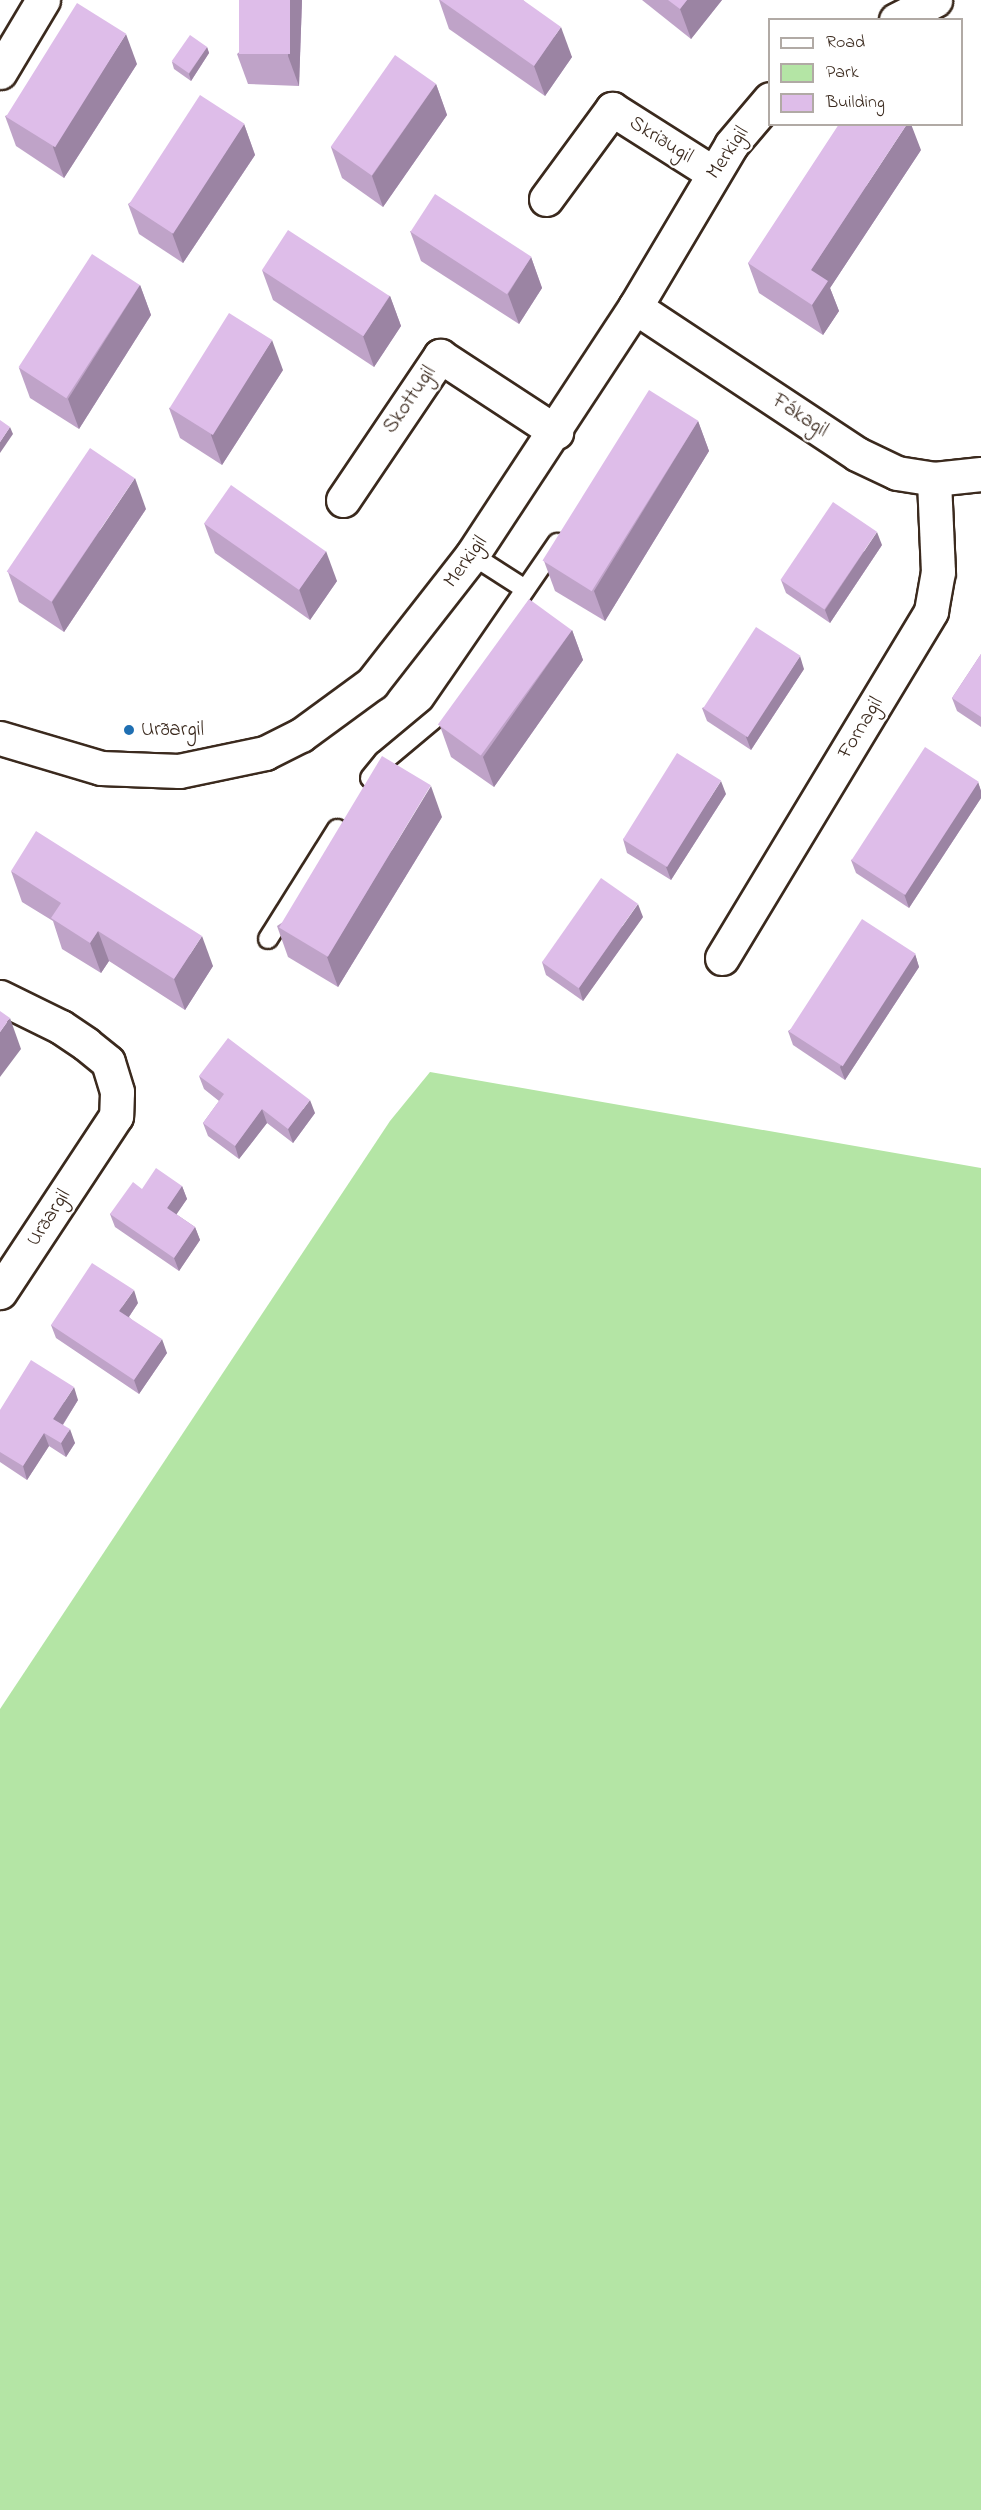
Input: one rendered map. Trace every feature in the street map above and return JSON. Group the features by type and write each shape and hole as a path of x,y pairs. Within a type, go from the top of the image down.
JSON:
{"street":[{"path":"0,72 43,0"},
{"path":"900,18 935,0"},
{"name":"Merkigil","path":"0,738 60,759 142,773 219,765 265,753 302,735 372,683 472,555 556,432 635,307 713,173 731,145 768,101"},
{"name":"Skriðugil","path":"546,199 612,109 713,173"},
{"name":"Fákagil","path":"635,307 857,454 897,473 934,479 981,474"},
{"name":"Skottugil","path":"343,500 440,356 556,432"},
{"name":"Fornagil","path":"722,958 931,611 938,572 934,479"},
{"name":"Urðargil","path":"0,997 61,1027 86,1044 108,1062 117,1092 116,1116 0,1292"}],"lane":[{"path":"360,792 384,761 439,715 565,531"},
{"path":"472,555 525,589"},
{"path":"268,939 348,812"}],"green space":[{"path":"430,1072 981,1168 981,2510 0,2510 0,1709 390,1121"}],"building":[{"path":"239,0 290,0 290,54 239,54"},
{"path":"440,0 523,0 561,27 534,66"},
{"path":"668,0 687,0 680,9"},
{"path":"77,3 126,34 55,147 6,117"},
{"path":"190,35 207,47 189,73 172,61"},
{"path":"395,55 436,84 372,175 331,147"},
{"path":"200,95 244,124 173,234 129,205"},
{"path":"838,126 906,126 811,270 828,281 812,305 748,263"},
{"path":"435,194 531,257 507,294 410,232"},
{"path":"288,230 389,296 363,336 262,270"},
{"path":"92,254 140,285 66,398 18,367"},
{"path":"229,313 272,340 213,435 170,408"},
{"path":"649,390 698,421 592,591 542,560"},
{"path":"0,420 10,427 0,442"},
{"path":"90,448 135,478 51,602 7,572"},
{"path":"231,485 326,552 299,590 204,524"},
{"path":"833,502 877,532 824,610 780,580"},
{"path":"529,599 572,630 481,756 438,724"},
{"path":"756,627 800,656 748,737 703,708"},
{"path":"981,654 981,717 952,698"},
{"path":"925,747 979,782 905,895 851,860"},
{"path":"677,753 721,781 667,867 623,840"},
{"path":"382,756 431,785 328,957 279,927"},
{"path":"36,831 202,936 174,979 98,931 90,943 51,918 61,903 11,871"},
{"path":"601,878 638,904 579,988 542,962"},
{"path":"862,919 916,954 843,1066 789,1031"},
{"path":"0,1011 10,1018 0,1032"},
{"path":"228,1038 310,1100 288,1129 262,1109 235,1146 203,1123 224,1094 199,1076"},
{"path":"156,1168 182,1186 167,1208 195,1227 174,1258 110,1214 133,1182 142,1189"},
{"path":"92,1263 134,1290 119,1311 162,1339 134,1380 51,1325"},
{"path":"31,1360 74,1387 53,1419 70,1429 61,1443 44,1433 23,1466 0,1452 0,1410"}],"place":[{"name":"Urðargil","path":"129,730"}]}
